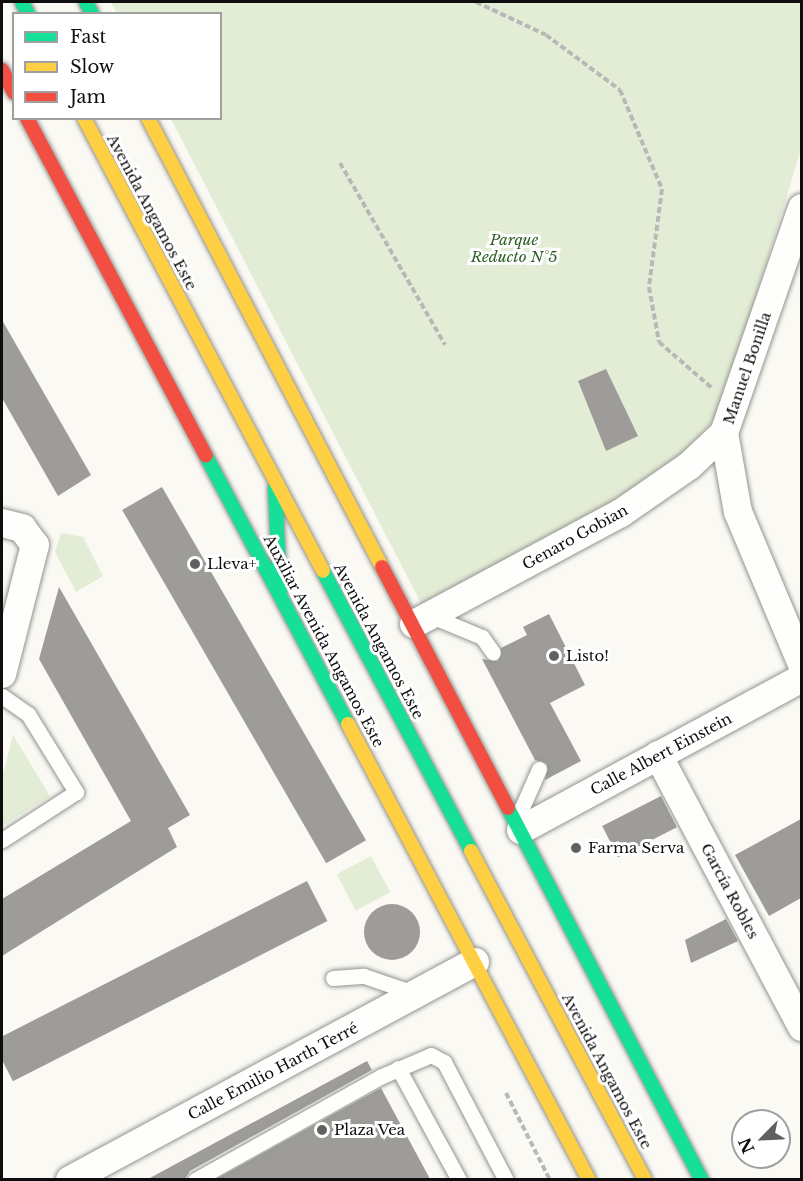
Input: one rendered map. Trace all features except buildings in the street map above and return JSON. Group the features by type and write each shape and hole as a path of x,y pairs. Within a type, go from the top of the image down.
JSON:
{"main road":[{"path":"2,70 12,89"},
{"name":"Auxiliar Avenida Angamos Este","path":"28,120 589,1179"},
{"name":"Avenida Angamos Este","path":"85,120 645,1179"},
{"path":"149,120 422,620 518,825 702,1179"},
{"path":"275,480 280,592"}],"street":[{"name":"Manuel Bonilla","path":"801,208 724,433 738,512 801,664"},
{"name":"Genaro Gobian","path":"422,620 621,513 689,466 724,433"},
{"path":"2,522 32,535 35,545 2,674"},
{"name":"Calle Albert Einstein","path":"518,825 658,755 801,678"},
{"name":"García Robles","path":"658,755 801,1027"},
{"name":"Calle Emilio Harth Terré","path":"70,1179 475,962"}],"lane":[{"path":"422,620 482,637 493,653"},
{"path":"2,696 28,714 76,792 2,840"},
{"path":"518,825 539,769"},
{"path":"333,978 364,976 417,994"},
{"path":"195,1179 398,1068 439,1055 506,1179"},
{"path":"398,1068 459,1179"}],"path":[{"path":"476,2 546,35 620,90 662,189 649,287 659,342 733,406"},
{"path":"340,163 445,345"}],"green space":[{"name":"Parque Reducto N°5","path":"111,2 801,2 801,149 721,412 678,458 615,507 425,611 172,120 222,120 222,12 116,12"},
{"path":"61,533 83,537 103,576 76,592 55,552"},
{"path":"13,735 50,796 2,826 2,778"},
{"path":"371,856 390,892 356,911 337,874"}],"traffic: fast":[{"path":"22,2 27,12"},
{"path":"86,2 91,12"},
{"path":"206,456 348,724"},
{"path":"275,488 280,592"},
{"path":"323,571 471,851"},
{"path":"508,808 702,1180"}],"traffic: slow":[{"path":"85,120 323,571"},
{"path":"149,120 382,567"},
{"path":"348,724 589,1180"},
{"path":"471,851 645,1180"}],"traffic: jam":[{"path":"2,70 12,89"},
{"path":"28,120 206,456"},
{"path":"382,567 508,808"}],"place":[{"name":"Lleva+","path":"195,564"},
{"name":"Listo!","path":"554,656"},
{"name":"Farma Serva","path":"576,848"},
{"name":"Plaza Vea","path":"322,1130"}]}
